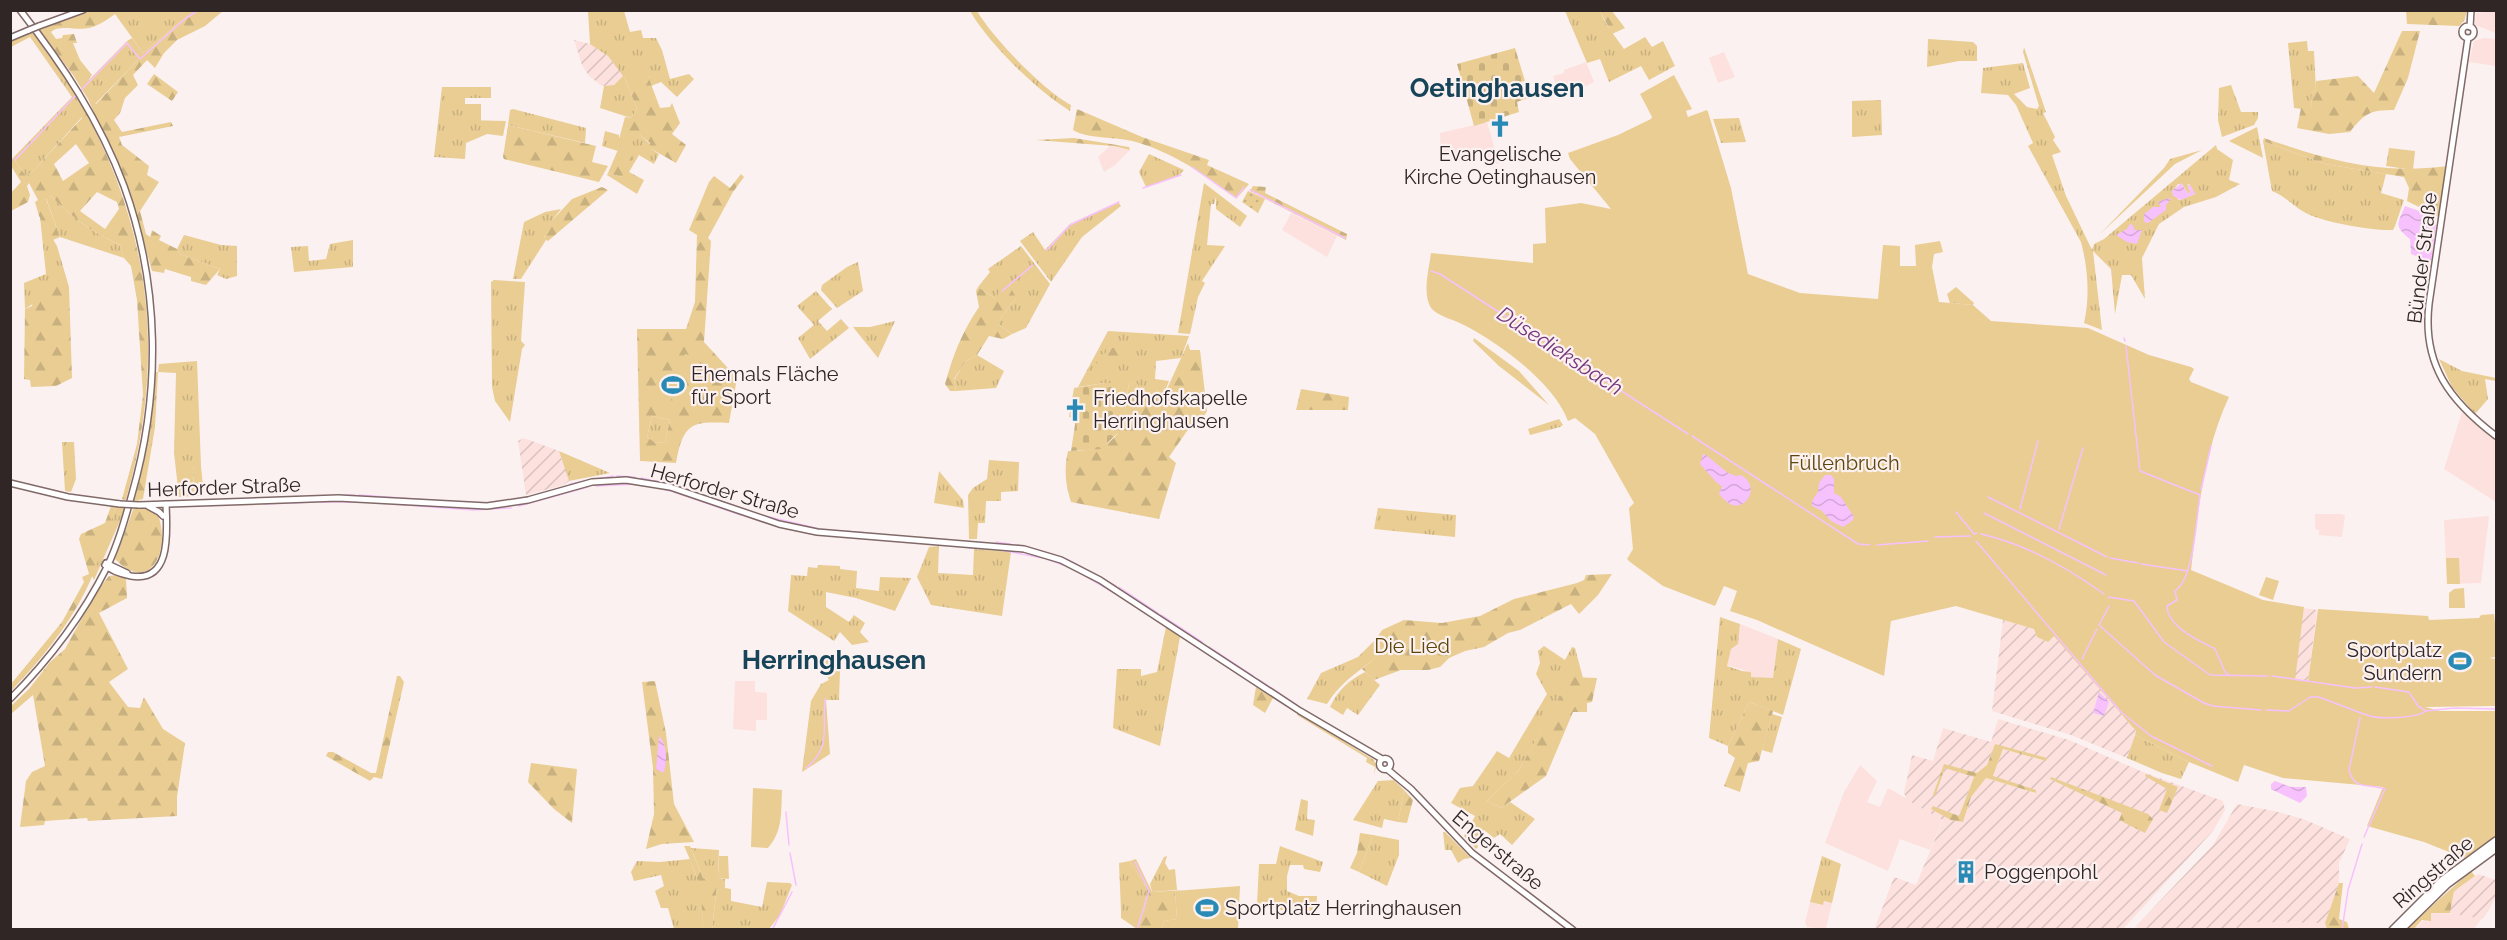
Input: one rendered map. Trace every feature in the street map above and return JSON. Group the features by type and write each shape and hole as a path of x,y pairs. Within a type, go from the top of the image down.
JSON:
{"highway":[{"name":"Ringstraße","path":"2393,930 2429,893 2496,841"},
{"name":"Ringstraße","path":"2400,930 2465,866 2496,848"}],"main road":[{"path":"10,699 50,654 99,580 106,564 131,500 145,444 152,388 153,333 146,266 123,185 95,122 64,70 20,10"},
{"path":"10,38 83,10"},
{"path":"2468,26 2474,33 2467,38 2461,32 2468,26 2471,11"},
{"name":"Bünder Straße","path":"2467,38 2429,304 2428,335 2434,363 2451,395 2472,417 2496,436"},
{"name":"Herforder Straße","path":"10,483 71,497 120,504 338,498 487,506 521,502 600,481 648,482 674,488 796,528 837,534 999,546 1054,558 1087,573 1380,761"},
{"path":"106,564 115,571 134,576 141,577 154,572 163,561 166,504"},
{"path":"165,547 163,509 166,504"},
{"path":"141,505 154,508 163,516"},
{"path":"106,564 134,576"},
{"path":"89,595 106,564"},
{"path":"99,580 105,574 115,571"},
{"path":"1388,759 1389,767 1381,769 1380,761 1388,759"},
{"name":"Engerstraße","path":"1389,767 1477,857 1573,930"}],"shaded area":[{"path":"2496,11 2496,33 2475,25 2476,13"},
{"path":"2484,38 2496,39 2496,66 2469,62 2474,41"},
{"path":"574,40 590,44 608,56 624,76 614,85 602,86 589,76 582,65"},
{"path":"1724,52 1735,77 1718,83 1709,58"},
{"path":"1586,62 1594,82 1572,93 1570,87 1559,92 1553,76"},
{"path":"1487,122 1499,163 1484,167 1480,151 1466,153 1468,159 1454,162 1450,154 1441,154 1440,133"},
{"path":"1110,146 1130,150 1104,172 1098,157"},
{"path":"1291,213 1337,236 1327,257 1282,230"},
{"path":"2462,412 2496,439 2496,502 2444,469"},
{"path":"524,438 559,451 569,481 564,485 526,495 518,441"},
{"path":"2315,514 2345,516 2342,537 2319,535 2319,530 2315,529"},
{"path":"2489,516 2481,583 2447,584 2444,520"},
{"path":"2304,608 2317,610 2308,681 2294,680"},
{"path":"2003,620 2034,629 2037,637 2048,642 2054,635 2136,731 2127,758 2071,735 1992,711"},
{"path":"1740,624 1778,639 1773,679 1751,677 1750,672 1727,665 1731,649 1738,644"},
{"path":"735,681 755,681 755,692 767,693 767,720 756,720 756,731 733,729"},
{"path":"1998,719 2069,740 2143,772 2223,801 2225,810 2213,831 2123,929 1874,930 1894,877 1916,885 1943,820 1907,800 1904,793 1912,755 1933,761 1943,728 1991,742","holes":["1995,744 2045,761 2003,749 1993,777 2036,790 2035,793 1986,778 1971,797 1963,822 1933,806 1959,816 1974,777 1945,767 1933,795 1944,765 1977,773 1987,765"]},
{"path":"1860,765 1877,781 1867,802 1880,807 1888,788 1943,819 1930,850 1900,839 1888,871 1825,843 1844,792"},
{"path":"2237,804 2303,819 2350,839 2339,863 2339,883 2325,923 2243,922 2241,930 2146,930 2135,927 2213,845"},
{"path":"2478,874 2496,880 2496,896 2483,919 2450,913 2454,891"},
{"path":"1824,901 1832,903 1826,929 1807,927 1805,922 1810,902 1822,905"},
{"path":"2431,913 2464,914 2482,918 2474,929 2414,930"},
{"path":"2243,922 2325,923 2327,929 2241,930"}],"green space":[{"path":"120,10 197,11 186,17 143,53 115,14"},
{"path":"197,10 223,11 205,26 177,40 164,53 155,68 147,60 133,75 138,85 125,98 120,113 114,120 122,132 171,122 173,126 119,137 122,145 149,166 147,175 159,182 140,211 146,234 150,237 152,230 161,236 159,240 177,249 180,254 220,269 206,285 191,281 191,277 165,269 164,273 152,271 130,193 88,99 96,104 138,60 127,41 132,38 143,53"},
{"path":"2406,10 2467,11 2464,21 2459,26 2407,24"},
{"path":"90,11 120,11 89,28 59,28 51,32 56,39 62,38 63,35 74,34 77,43 73,43 80,60 92,75 88,80 80,70 73,75 39,29"},
{"path":"588,11 624,11 630,32 641,30 643,38 656,38 662,50 670,79 689,74 694,79 677,97 661,82 651,86 648,76 624,76 637,109 631,118 600,108 604,86 614,85 623,76 608,56 590,44"},
{"path":"970,11 977,11 994,35 1020,62 1047,88 1071,105 1070,111 1043,91 1001,52"},
{"path":"1565,11 1600,11 1606,24 1624,49 1645,37 1652,47 1663,41 1675,66 1649,80 1641,66 1609,82 1600,59 1587,63"},
{"path":"1600,11 1612,11 1625,28 1612,34"},
{"path":"32,31 76,94 81,103 79,105 82,117 26,176 13,158 72,97 30,37 11,47 11,41"},
{"path":"2402,31 2420,31 2408,78 2394,110 2369,114 2350,132 2329,134 2297,128 2301,108 2311,109 2312,93 2316,90 2316,81 2358,76 2374,93"},
{"path":"1928,39 1973,42 1977,46 1977,61 1959,61 1927,67"},
{"path":"127,41 139,59 95,104 88,99 73,75 80,69 89,80"},
{"path":"2307,41 2308,51 2314,51 2316,90 2312,93 2311,110 2294,108 2288,43"},
{"path":"2024,47 2046,112 2043,113 2055,137 2053,140 2061,152 2052,155 2066,196 2092,250 2094,244 2104,239 2216,145 2217,149 2233,160 2229,180 2240,184 2216,197 2184,207 2159,224 2142,258 2145,299 2131,275 2122,275 2115,314 2111,269 2093,251 2102,330 2084,323 2087,282 2081,242 2028,146 2033,143 2016,105 2008,95 1981,93 1983,68 2023,63 2030,88 2014,94 2027,107 2037,109 2039,106 2023,52","holes":["2178,184 2182,184 2189,195 2187,185 2189,184 2195,194 2179,200 2172,192"]},
{"path":"1515,48 1525,81 1517,83 1518,86 1524,86 1530,92 1541,90 1542,93 1517,102 1519,112 1474,126 1457,64"},
{"path":"154,74 178,92 172,101 147,84"},
{"name":"Füllenbruch","path":"1674,75 1692,109 1686,111 1688,117 1707,110 1708,112 1731,188 1748,274 1800,293 1878,299 1883,245 1900,246 1900,266 1916,266 1915,245 1940,241 1943,252 1934,254 1932,267 1939,302 1973,305 1991,321 2088,328 2149,355 2191,367 2194,369 2189,379 2191,382 2229,397 2220,417 2208,460 2191,570 2263,600 2304,607 2295,680 2308,681 2318,609 2428,616 2429,620 2479,618 2481,615 2494,614 2496,657 2489,658 2496,659 2496,706 2425,707 2440,711 2496,711 2496,837 2464,858 2424,842 2367,826 2383,787 2283,778 2244,765 2238,782 2189,762 2135,735 2136,731 2054,636 2048,642 2037,637 2034,629 1956,606 1891,621 1884,676 1757,620 1730,611 1737,591 1724,586 1715,606 1663,586 1630,562 1627,559 1633,549 1629,508 1634,503 1595,434 1575,418 1568,421 1551,392 1509,353 1478,333 1434,311 1428,302 1427,281 1431,253 1533,263 1533,244 1546,243 1545,208 1581,203 1611,209 1570,159 1568,153 1618,135 1651,119 1640,94"},
{"path":"624,76 648,76 660,108 670,107 672,103 680,123 672,134 686,145 676,163 650,148 650,143 640,135 630,144 619,139 625,117 631,118 637,109"},
{"path":"2231,85 2241,112 2258,112 2258,118 2254,125 2222,137 2218,120 2219,88"},
{"path":"442,87 491,87 491,98 465,98 465,120 506,121 503,136 487,134 466,143 465,159 434,157"},
{"path":"1881,100 1882,135 1852,137 1852,101"},
{"path":"81,103 105,152 124,200 137,248 145,297 148,346 146,396 138,447 126,500 122,499 137,444 143,395 137,300 131,266 124,258 120,245 83,224 51,196 46,199 60,237 53,240 39,216 35,202 38,200 29,183 27,186 30,195 28,202 11,211 10,194 21,182 11,166 11,160 13,158 26,176 33,171 82,118 78,105","holes":["76,144 89,163 63,181 54,164","97,192 117,202 119,209 105,229 80,211"]},
{"path":"465,104 481,104 481,121 465,121"},
{"path":"1077,109 1142,137 1209,160 1207,165 1249,184 1237,198 1189,166 1163,152 1128,140 1095,137 1073,130"},
{"path":"510,110 586,128 585,143 508,125"},
{"path":"1739,118 1746,142 1721,143 1713,119"},
{"path":"508,125 596,146 592,162 608,166 599,182 504,159"},
{"path":"2257,127 2263,158 2229,141"},
{"path":"605,131 619,135 619,139 640,135 650,144 650,148 659,154 654,164 639,155 629,172 644,180 637,194 607,175 608,173 622,177 620,146 618,151 602,146"},
{"path":"1074,138 1129,147 1130,150 1113,146 1035,140"},
{"path":"2264,138 2354,164 2399,169 2447,166 2439,217 2407,201 2409,188 2404,177 2325,164 2263,141"},
{"path":"2263,141 2325,164 2386,174 2381,193 2404,200 2393,230 2360,227 2312,216 2272,191"},
{"path":"620,145 632,154 633,159 622,177 608,173"},
{"path":"2389,148 2415,151 2413,170 2386,166"},
{"path":"2202,150 2175,164 2100,234 2170,159"},
{"path":"1149,154 1184,170 1178,176 1146,187 1139,172"},
{"path":"741,174 744,177 733,192 708,238 711,241 704,342 737,378 729,423 706,423 691,427 682,440 676,463 640,461 637,329 686,329 695,302 697,235 689,230 709,182 714,176 730,188","holes":["652,416 670,420 665,442 656,443 647,437"]},
{"path":"1204,183 1247,216 1240,227 1216,209 1216,197 1214,204 1211,204 1207,245 1225,246 1202,281 1205,283 1198,297 1190,334 1178,333"},
{"path":"1253,186 1266,187 1265,193 1347,234 1346,240 1250,191"},
{"path":"602,187 608,190 548,241 544,239 546,227 572,199"},
{"path":"1248,191 1265,199 1258,213 1242,202"},
{"path":"51,196 83,224 120,245 124,258 60,237 46,198"},
{"path":"1118,202 1121,206 1082,237 1051,282 1020,241 1033,232 1045,250 1070,224"},
{"path":"561,209 547,227 544,238 546,240 521,279 513,279 524,222 545,212"},
{"path":"40,217 57,246 69,287 58,287 25,309 24,283 46,274"},
{"path":"184,235 221,245 237,246 237,276 226,279 217,275 220,269 180,254 177,249"},
{"path":"353,240 353,267 294,272 291,247 308,246 309,261 326,259 330,244"},
{"path":"1021,246 1050,284 1026,328 1012,334 997,323 1016,298 995,298 978,287 990,272 988,269"},
{"path":"858,262 863,291 837,308 821,290 822,285"},
{"path":"494,280 525,282 521,341 525,345 522,349 510,422 495,401 492,387 491,282"},
{"path":"54,286 69,287 72,378 56,386 31,387 30,380 24,379 25,309 32,306 33,298"},
{"path":"978,287 995,298 1001,290 1011,288 1016,298 997,323 1012,334 1003,339 989,336 977,355 965,362 954,379 956,391 950,391 945,384 959,344 979,307 976,291"},
{"path":"1956,287 1974,303 1973,305 1950,303 1947,294"},
{"path":"816,291 832,309 818,321 827,331 841,319 849,328 810,359 798,338 814,325 797,306"},
{"path":"895,321 878,358 853,327 870,327"},
{"path":"1108,331 1189,336 1181,358 1156,361 1155,379 1169,381 1160,404 1136,403 1138,384 1105,383 1078,387"},
{"path":"1474,338 1519,371 1549,405 1499,366 1473,341"},
{"path":"1188,343 1190,350 1200,350 1207,411 1203,418 1187,431 1169,457 1176,463 1159,519 1071,502 1066,476 1068,451 1100,447 1110,442 1121,425 1129,383 1138,384 1136,403 1160,404"},
{"path":"1108,348 1117,348 1120,356 1108,363 1095,363 1098,355 1105,354"},
{"name":"Ehemals Fläche für Sport","path":"685,354 693,356 697,361 696,366 675,390 669,405 670,416 662,418 657,415 662,392"},
{"path":"977,355 1004,371 996,388 956,391 954,380 965,362"},
{"path":"2439,359 2462,371 2496,378 2496,381 2485,379 2488,399 2475,414 2452,387"},
{"path":"197,361 201,466 195,466 193,469 194,496 179,497 174,453 176,373 158,372 159,364"},
{"path":"155,372 158,372 155,427 152,427 136,499 143,500 133,501 149,437"},
{"path":"1105,383 1129,383 1122,429 1101,449 1071,451 1076,418 1069,417 1074,388"},
{"path":"1301,389 1349,397 1348,410 1296,410"},
{"path":"652,416 670,420 665,442 656,443 647,437"},
{"path":"1559,419 1563,425 1560,427 1530,435 1528,429"},
{"path":"152,427 155,427 143,499 135,500"},
{"path":"62,442 74,442 76,479 71,492 65,491"},
{"path":"559,451 610,473 569,481"},
{"path":"989,460 1019,462 1018,491 1001,492 1001,501 986,501 985,523 978,523 977,539 969,539 968,495 973,488 987,479"},
{"path":"195,466 201,466 204,496 194,496 193,469"},
{"path":"939,471 963,500 964,508 934,503"},
{"path":"111,506 116,507 95,570 79,604 52,643 11,691 11,684 62,622 84,582 82,577 89,574 79,539 81,534 105,523"},
{"path":"116,507 126,507 94,580 91,574"},
{"path":"134,507 152,510 158,515 162,541 160,554 155,564 139,573 128,569 115,559"},
{"path":"1378,508 1456,515 1455,537 1374,529"},
{"path":"939,546 938,573 973,575 974,549 1011,552 1002,616 931,605 917,577 929,547"},
{"path":"2446,558 2459,558 2460,584 2447,584"},
{"path":"818,565 840,566 840,569 857,571 856,588 879,591 880,577 911,578 895,611 856,598 826,592 826,607 849,622 854,615 865,623 860,632 869,642 852,645 840,632 834,641 788,611 791,575 807,576 808,567 817,568"},
{"name":"Die Lied","path":"1612,574 1598,595 1579,614 1571,604 1520,630 1508,633 1484,647 1465,651 1449,658 1440,667 1428,670 1401,670 1374,680 1362,669 1382,652 1377,638 1382,630 1404,620 1442,623 1480,616 1514,599 1577,583 1584,580 1586,575"},
{"path":"117,575 126,579 127,598 99,613 128,669 109,682 128,707 140,708 144,697 163,729 185,743 177,797 177,816 88,821 87,818 45,821 44,825 20,827 26,781 32,772 45,766 33,695 11,714 11,706 29,689 50,662 65,649 97,591 109,576"},
{"path":"2266,577 2279,581 2273,600 2259,595"},
{"path":"2464,588 2465,608 2449,608 2449,593 2454,589"},
{"path":"1720,617 1740,624 1738,644 1731,649 1727,666 1751,672 1751,677 1773,678 1778,639 1801,649 1783,715 1749,702 1728,746 1709,738"},
{"path":"1166,627 1180,637 1160,746 1113,728 1117,669 1141,669 1141,676 1157,672"},
{"path":"1377,638 1382,652 1346,682 1327,704 1307,699 1321,673 1358,657"},
{"path":"1544,646 1565,660 1572,647 1575,648 1583,678 1571,678 1519,770 1487,801 1501,808 1510,802 1535,819 1512,845 1500,834 1494,838 1484,830 1475,838 1478,847 1476,849 1464,836 1475,816 1451,803 1460,788 1473,786 1497,751 1509,758 1547,694 1536,674 1540,663 1538,651"},
{"path":"834,654 840,671 839,700 826,700 830,754 802,772 811,701 821,684 829,680 819,663"},
{"path":"1365,672 1380,685 1358,715 1347,708 1343,715 1330,707 1344,686"},
{"path":"397,676 400,676 404,682 382,779 374,777 370,781 326,756 328,752 333,752 371,773 376,773"},
{"path":"1571,677 1597,678 1592,702 1587,703 1587,712 1573,712 1546,776 1501,808 1487,801 1519,770"},
{"path":"655,681 666,733 674,804 694,842 662,844 646,849 654,814 653,768 642,682"},
{"path":"1256,687 1273,698 1265,713 1253,705"},
{"path":"1749,702 1773,711 1759,761 1748,763 1740,792 1724,786 1735,758 1728,753 1728,746"},
{"path":"1298,713 1374,760 1376,766 1374,776 1375,767 1366,762 1367,758 1297,715"},
{"path":"1772,714 1782,717 1772,753 1762,750"},
{"path":"2135,735 2189,762 2181,779 2127,758"},
{"path":"1995,744 2047,758 2046,761 2003,749 1993,776 2036,790 2036,793 1986,778 1971,797 1963,822 1951,820 1931,809 1933,806 1959,816 1974,777 1945,768 1935,796 1933,795 1944,764 1977,773 1987,765"},
{"path":"531,763 577,769 572,823 554,809 528,782"},
{"path":"2146,774 2178,787 2167,813 2159,810 2167,789 2145,776"},
{"path":"2051,777 2148,814 2153,819 2145,833 2119,820 2122,813 2050,779"},
{"path":"1394,780 1404,790 1398,822 1384,819 1382,828 1353,820 1378,781"},
{"path":"753,788 782,790 779,828 768,848 751,847"},
{"path":"1404,790 1413,800 1407,823 1398,822"},
{"path":"1301,799 1308,801 1307,819 1315,820 1313,836 1295,830"},
{"path":"1443,832 1471,858 1458,863 1451,850 1445,850"},
{"path":"1360,833 1373,835 1359,872 1350,868 1357,853"},
{"path":"1373,835 1399,840 1399,855 1387,886 1359,872"},
{"path":"684,846 690,846 703,878 717,885 712,929 703,929 699,886"},
{"path":"1280,846 1323,862 1320,872 1304,869 1303,865 1290,865 1287,876 1287,891 1299,896 1317,896 1316,917 1257,905 1259,864 1276,864"},
{"path":"691,848 719,850 718,878 725,879 725,888 731,889 731,901 762,907 767,882 792,885 780,915 769,929 712,929 717,886 703,878"},
{"path":"719,856 728,856 729,879 718,878"},
{"path":"1167,856 1165,863 1169,870 1175,869 1177,890 1152,892 1150,884 1164,857"},
{"path":"1822,856 1841,864 1832,903 1824,901 1823,905 1810,902"},
{"path":"690,859 702,892 703,929 674,929 668,908 661,908 655,891 664,886 661,875 634,881 631,872 637,861 660,862"},
{"path":"1136,859 1152,892 1187,890 1175,891 1177,919 1164,921 1161,929 1137,929 1121,918 1121,911 1144,911 1147,889 1130,861"},
{"path":"1130,861 1147,889 1144,911 1121,911 1119,863"},
{"path":"2471,871 2475,876 2454,891 2450,913 2431,913 2431,921 2422,920 2414,929 2406,929"},
{"path":"2339,883 2343,883 2339,919 2347,922 2349,929 2327,929 2325,923"},
{"name":"Sportplatz Herringhausen","path":"1240,886 1238,929 1161,929 1164,921 1177,919 1175,891"}],"water":[{"path":"2181,183 2189,195 2187,185 2191,186 2195,194 2181,200 2173,196 2172,191"},
{"path":"2171,199 2166,205 2166,210 2148,223 2144,222 2144,214 2153,207 2161,207 2158,202"},
{"path":"2405,206 2425,213 2436,225 2431,262 2411,254 2410,239 2399,228 2400,217"},
{"path":"2130,224 2133,225 2134,230 2142,230 2137,244 2127,242 2116,235 2127,229"},
{"path":"1703,454 1728,473 1741,475 1747,480 1751,492 1746,502 1736,506 1730,504 1719,494 1722,486 1700,464"},
{"path":"1825,475 1831,475 1834,479 1834,493 1841,497 1854,517 1843,527 1812,506 1819,483"},
{"path":"2099,692 2109,702 2104,716 2093,713"},
{"path":"659,736 664,743 666,753 663,773 656,769"},
{"path":"2275,781 2291,787 2306,787 2307,796 2300,803 2271,789 2271,784"}],"waterway":[{"path":"80,91 127,43 140,59 186,18 199,10"},
{"path":"15,160 76,95"},
{"name":"Düsedieksbach","path":"1192,167 1236,198 1244,187"},
{"name":"Düsedieksbach","path":"1143,188 1181,175"},
{"name":"Düsedieksbach","path":"1250,190 1345,238"},
{"name":"Düsedieksbach","path":"1047,250 1070,225 1119,202"},
{"name":"Düsedieksbach","path":"1002,291 1033,265"},
{"name":"Düsedieksbach","path":"1431,271 1440,274 1688,434"},
{"path":"2126,346 2140,471 2200,495"},
{"name":"Düsedieksbach","path":"1692,436 1858,544 1870,545"},
{"path":"2020,509 2038,441"},
{"path":"2201,490 2211,446"},
{"path":"2059,529 2083,448"},
{"path":"570,484 613,476"},
{"path":"617,476 635,477"},
{"path":"641,478 667,483"},
{"path":"596,486 637,484"},
{"path":"674,485 711,498"},
{"path":"519,506 588,487"},
{"path":"654,487 670,491"},
{"path":"674,492 741,515"},
{"path":"264,498 355,495"},
{"path":"359,495 442,501"},
{"path":"2200,496 2190,562 2181,584 2175,591 2177,600 2167,606 2168,614 2178,627 2215,649 2225,672 2229,675"},
{"path":"1988,497 2107,557"},
{"path":"716,499 735,506"},
{"path":"264,504 315,502"},
{"path":"321,502 368,502"},
{"path":"378,503 473,510 511,508"},
{"path":"479,503 492,503"},
{"path":"738,507 749,511"},
{"path":"1956,512 1974,534 1977,533"},
{"path":"753,513 820,529"},
{"path":"1984,513 2106,575"},
{"path":"843,531 869,533"},
{"name":"Düsedieksbach","path":"1981,534 2014,544 2046,558 2104,594"},
{"name":"Düsedieksbach","path":"1935,537 1971,536"},
{"name":"Düsedieksbach","path":"1877,545 1928,541"},
{"path":"1976,541 2121,712 2151,736 2212,766"},
{"path":"996,542 1010,544"},
{"path":"1017,545 1038,550"},
{"path":"969,548 995,549"},
{"path":"1000,550 1043,558"},
{"path":"1041,551 1055,555"},
{"path":"2110,558 2138,563"},
{"path":"1047,559 1063,565"},
{"path":"1066,559 1070,561"},
{"path":"1072,562 1116,586"},
{"path":"2141,564 2188,571"},
{"path":"1082,574 1128,601"},
{"path":"1119,587 1158,613"},
{"name":"Düsedieksbach","path":"2108,597 2134,601 2164,642 2210,675 2268,676"},
{"path":"2099,625 2109,606"},
{"path":"1161,615 1202,642"},
{"path":"2099,625 2155,675 2204,703 2213,706 2261,710"},
{"path":"2082,659 2097,629"},
{"path":"1209,647 1253,676"},
{"path":"1207,653 1287,706"},
{"name":"Düsedieksbach","path":"2272,676 2355,688 2372,687"},
{"path":"1258,679 1297,705"},
{"name":"Düsedieksbach","path":"2375,687 2409,692 2418,706 2426,711 2454,708 2496,709"},
{"path":"2266,710 2289,711 2310,697 2319,697 2372,717 2406,717 2426,711"},
{"path":"806,768 820,752 823,744 825,699"},
{"path":"2360,718 2349,770 2351,777 2358,784 2385,789 2364,837"},
{"path":"786,812 789,845"},
{"path":"2342,930 2348,890 2362,844"},
{"path":"790,853 796,885"},
{"path":"1135,862 1149,891 1137,930"},
{"path":"772,930 792,892"}],"place":[{"name":"Evangelische Kirche Oetinghausen","path":"1500,126"},
{"name":"Ehemals Fläche für Sport","path":"673,385"},
{"name":"Friedhofskapelle Herringhausen","path":"1075,410"},
{"name":"Sportplatz Sundern","path":"2460,661"},
{"name":"Poggenpohl","path":"1966,872"},
{"name":"Sportplatz Herringhausen","path":"1207,908"}],"district":[{"name":"Oetinghausen","path":"1497,88"},
{"name":"Herringhausen","path":"834,660"}]}
